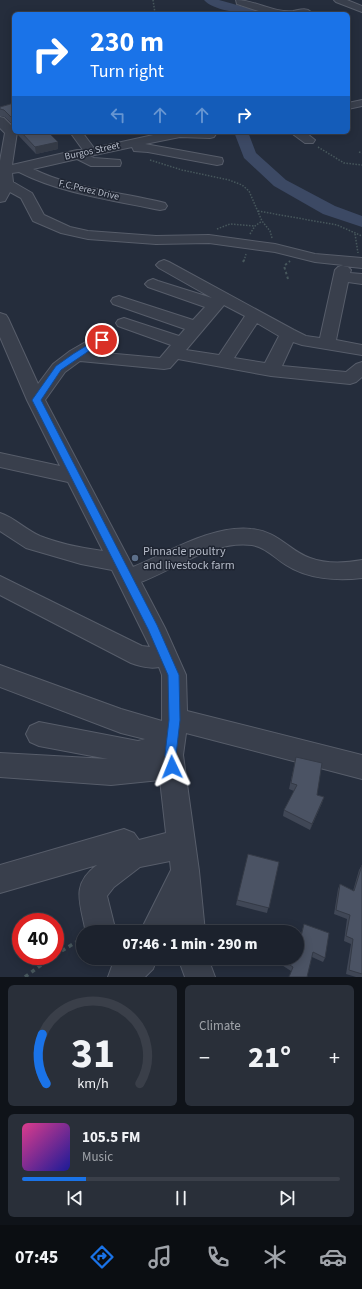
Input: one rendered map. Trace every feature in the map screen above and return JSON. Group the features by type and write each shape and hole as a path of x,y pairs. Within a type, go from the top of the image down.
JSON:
{"street":[{"path":"241,0 240,2 250,6 276,12"},
{"path":"339,0 362,9"},
{"path":"350,99 362,96"},
{"path":"350,106 362,104"},
{"path":"0,121 11,132 0,198"},
{"path":"77,134 85,153 96,163 114,163"},
{"name":"Burgos Street","path":"5,171 173,134"},
{"path":"299,134 309,140"},
{"path":"118,135 135,142"},
{"path":"5,171 21,153 19,142"},
{"path":"85,153 119,151 145,147 217,161"},
{"name":"F.C.Perez Drive","path":"20,167 41,178 71,187 160,206"},
{"path":"5,171 27,196 38,218 74,232 156,240 220,240 275,248 350,268 362,279"},
{"path":"134,306 153,284 165,259 218,301"},
{"path":"327,344 350,268"},
{"path":"153,284 218,301 302,340 362,350"},
{"path":"119,301 196,327"},
{"path":"76,355 164,364 218,301"},
{"path":"224,361 253,316"},
{"path":"0,318 36,400 124,571 174,675 172,741 189,925"},
{"path":"124,323 178,348 224,361 271,370 350,378 362,368"},
{"path":"271,370 288,334"},
{"path":"36,400 59,368 76,355 102,340"},
{"path":"0,460 75,476"},
{"path":"0,521 33,542 81,556 124,571 145,572 183,554 226,538 249,536 266,539 303,564 335,571 362,569"},
{"path":"0,584 139,656 153,658 165,656"},
{"path":"0,676 172,741 362,767"},
{"path":"39,734 138,753 172,741"},
{"path":"0,765 111,772 172,741"},
{"path":"0,878 124,843 134,855"},
{"path":"91,925 92,892 104,877 134,855 183,857"},
{"path":"158,925 183,857"},
{"path":"123,977 135,965"},
{"path":"196,965 200,977"}],"path":[{"path":"153,0 155,12"},
{"path":"309,140 341,163 362,165"},
{"path":"119,151 182,170 229,180 242,185 249,191 262,221 270,231 275,248"},
{"path":"258,210 337,225 362,236"},
{"path":"198,239 207,233 230,224 255,226"},
{"path":"350,268 358,255 355,234"},
{"path":"288,279 284,266 294,259 293,253"},
{"path":"64,950 76,942"},
{"path":"25,977 42,965"}],"building":[{"path":"12,104 12,118 4,110 0,109 0,107"},
{"path":"23,134 50,134 58,142 35,147"},
{"path":"296,757 322,763 317,795 324,797 312,824 284,810 297,785 291,783"},
{"path":"248,854 279,862 269,908 237,900"},
{"path":"362,865 362,974 349,970 353,939 346,936 350,915 336,910 340,884 354,891"},
{"path":"304,925 329,933 325,958 313,952 307,977 289,977 293,967 290,965 304,965"}],"waterway":[{"path":"210,0 218,4 250,12"},
{"path":"242,134 249,155 280,183 329,210 362,222"}],"place":[{"name":"Pinnacle poultry and livestock farm","path":"135,558"}],"route":[{"path":"102,340 76,355 59,368 36,400 124,571 134,594 153,628 174,675 175,720 170,755 172,767"}]}
